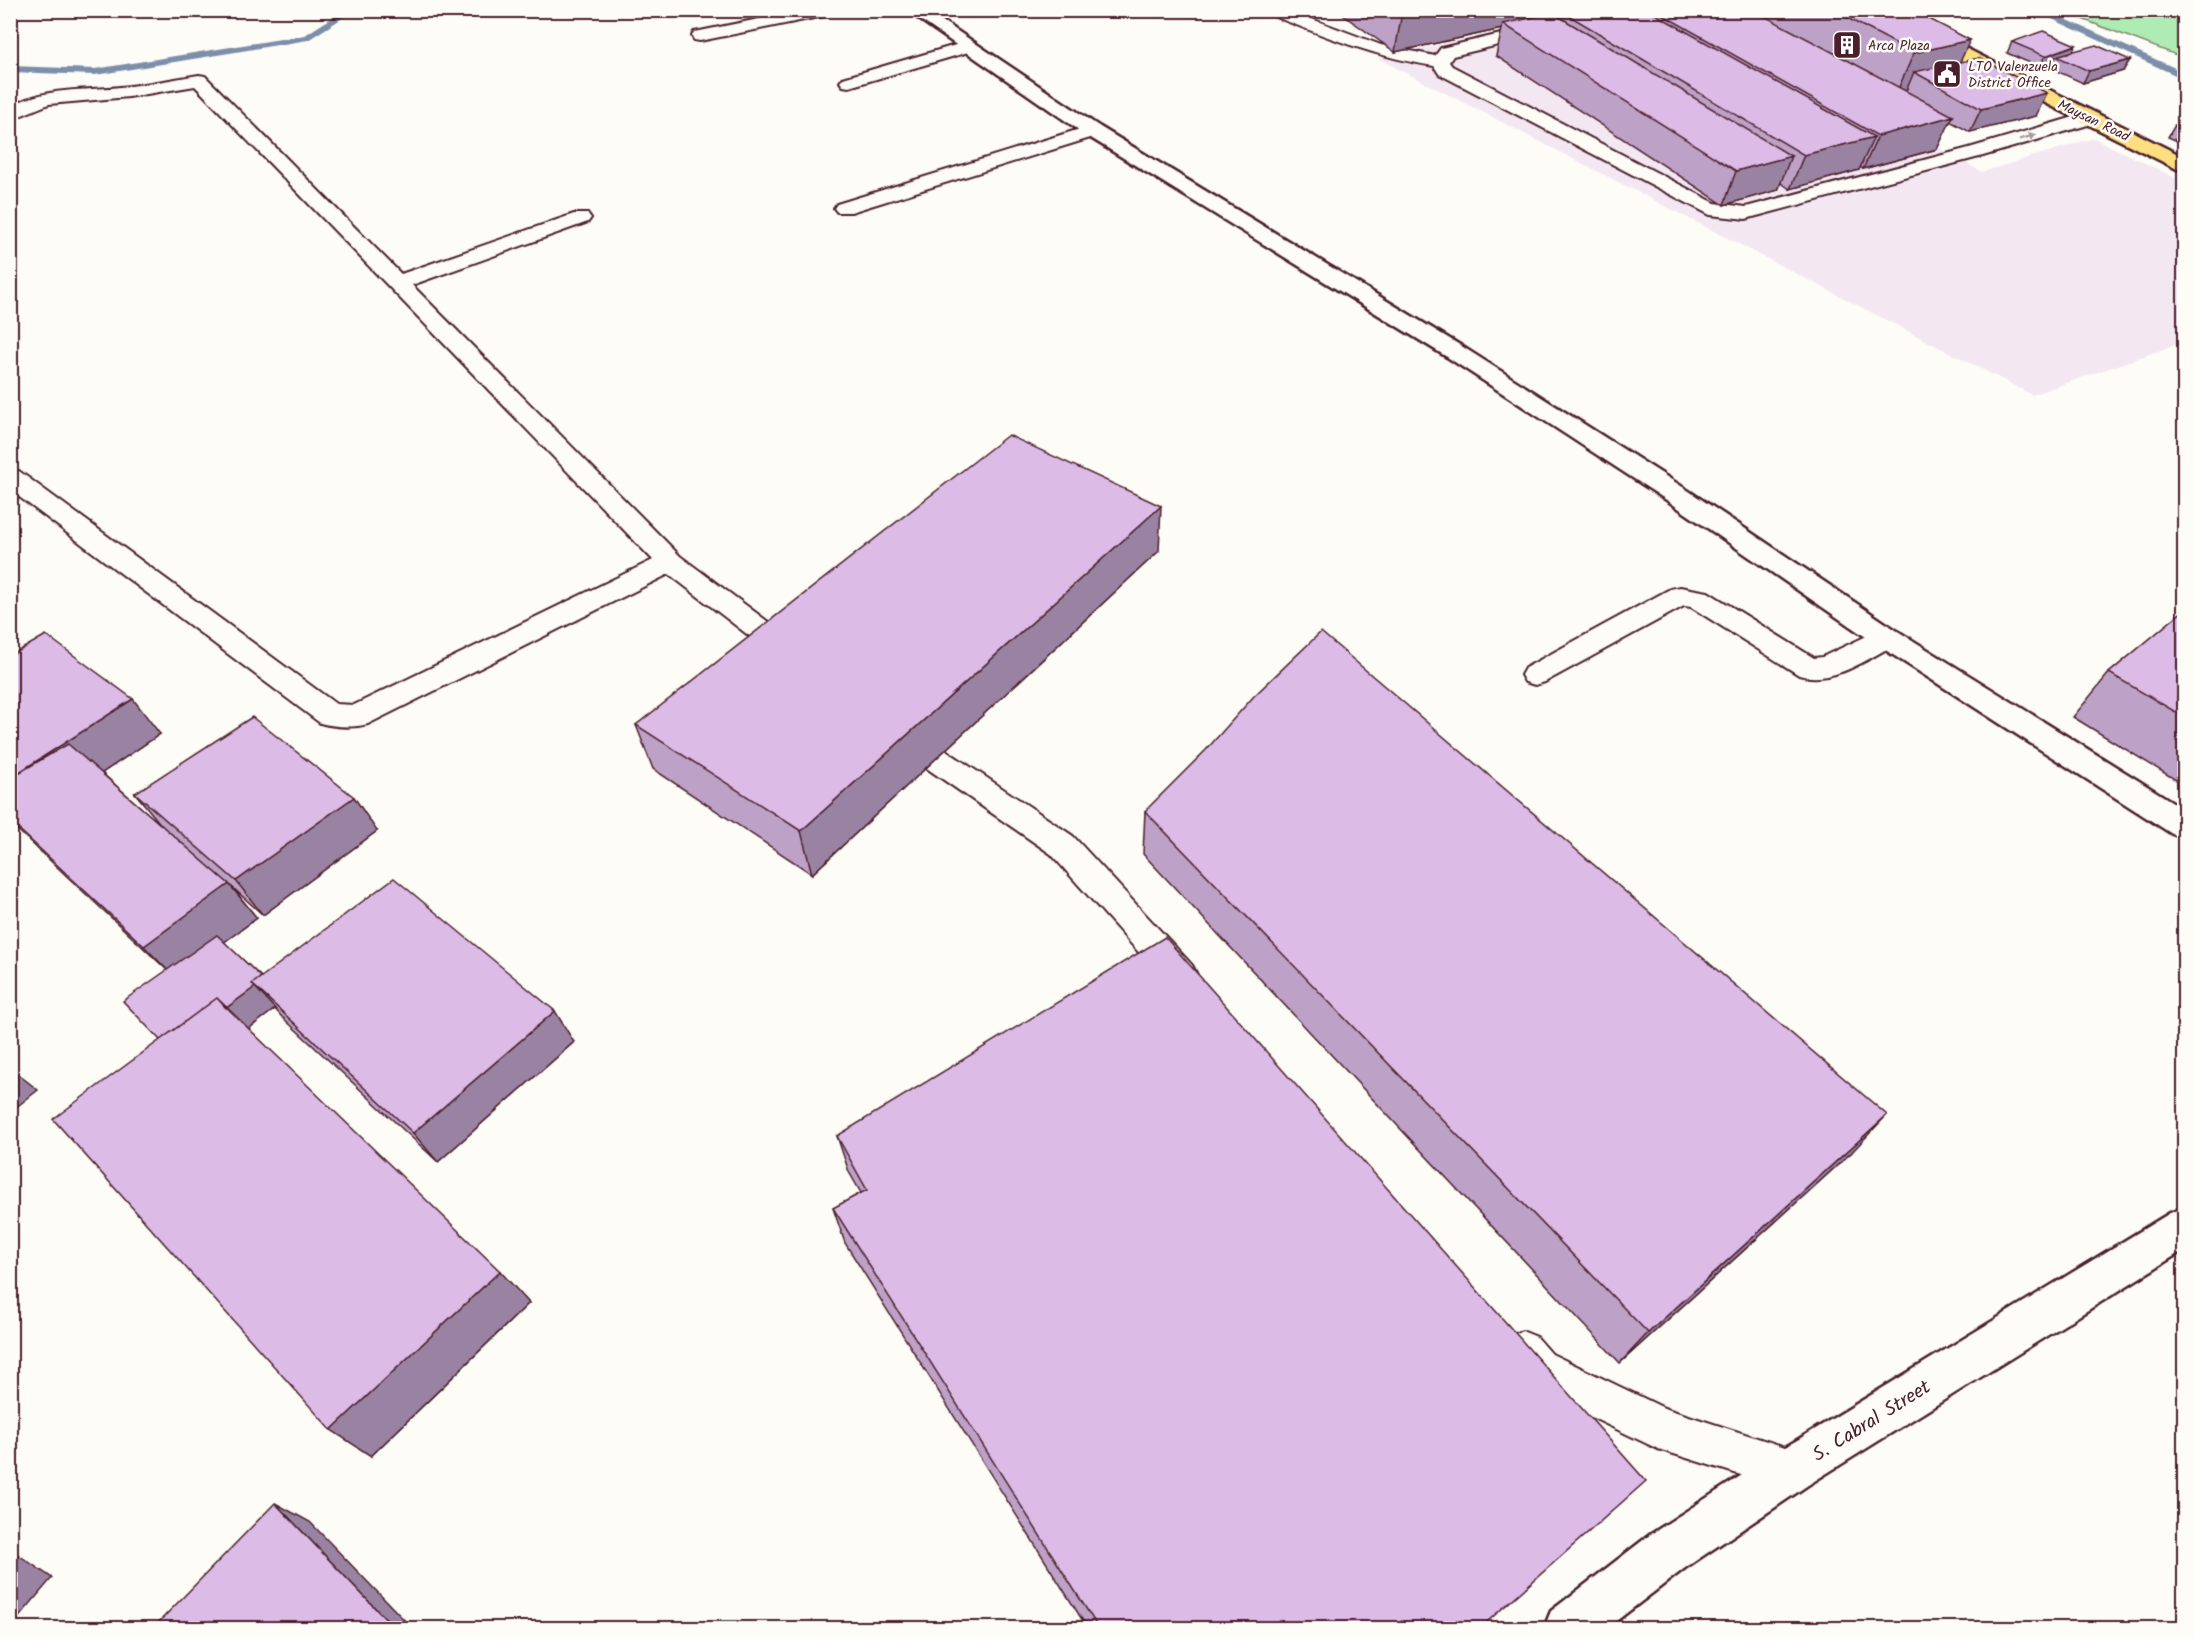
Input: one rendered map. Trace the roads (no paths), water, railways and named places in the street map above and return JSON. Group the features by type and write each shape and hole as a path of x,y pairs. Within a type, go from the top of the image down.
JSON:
{"main road":[{"name":"Maysan Road","path":"1874,10 2184,165"}],"street":[{"path":"914,10 1093,131 1455,352 1680,497 1886,638 2184,825"},
{"name":"S. Cabral Street","path":"1568,1629 1668,1551 1792,1469 2184,1227"}],"lane":[{"path":"700,36 829,10"},
{"path":"1272,10 1373,49 1396,56 1440,62"},
{"path":"1440,62 1447,52 1626,10"},
{"path":"849,82 966,47"},
{"path":"1440,62 1445,70 1710,209 1746,213 1976,152 2091,118"},
{"path":"10,115 30,102 45,98 122,92 199,80 670,562 794,656"},
{"path":"844,208 1093,131"},
{"path":"1955,141 1976,152"},
{"path":"396,283 581,218"},
{"path":"10,477 330,715 358,716 670,562"},
{"path":"1535,675 1680,596 1698,599 1809,668 1827,667 1886,638"},
{"path":"936,759 1062,844 1199,996"},
{"path":"1497,1325 1537,1369 1608,1404 1658,1428 1792,1469"}],"waterway":[{"path":"10,69 95,72 308,37 351,10"},
{"path":"2036,10 2184,76"}],"place":[{"name":"Arca Plaza","path":"1847,45"},
{"name":"LTO Valenzuela District Office","path":"1947,74"}]}
